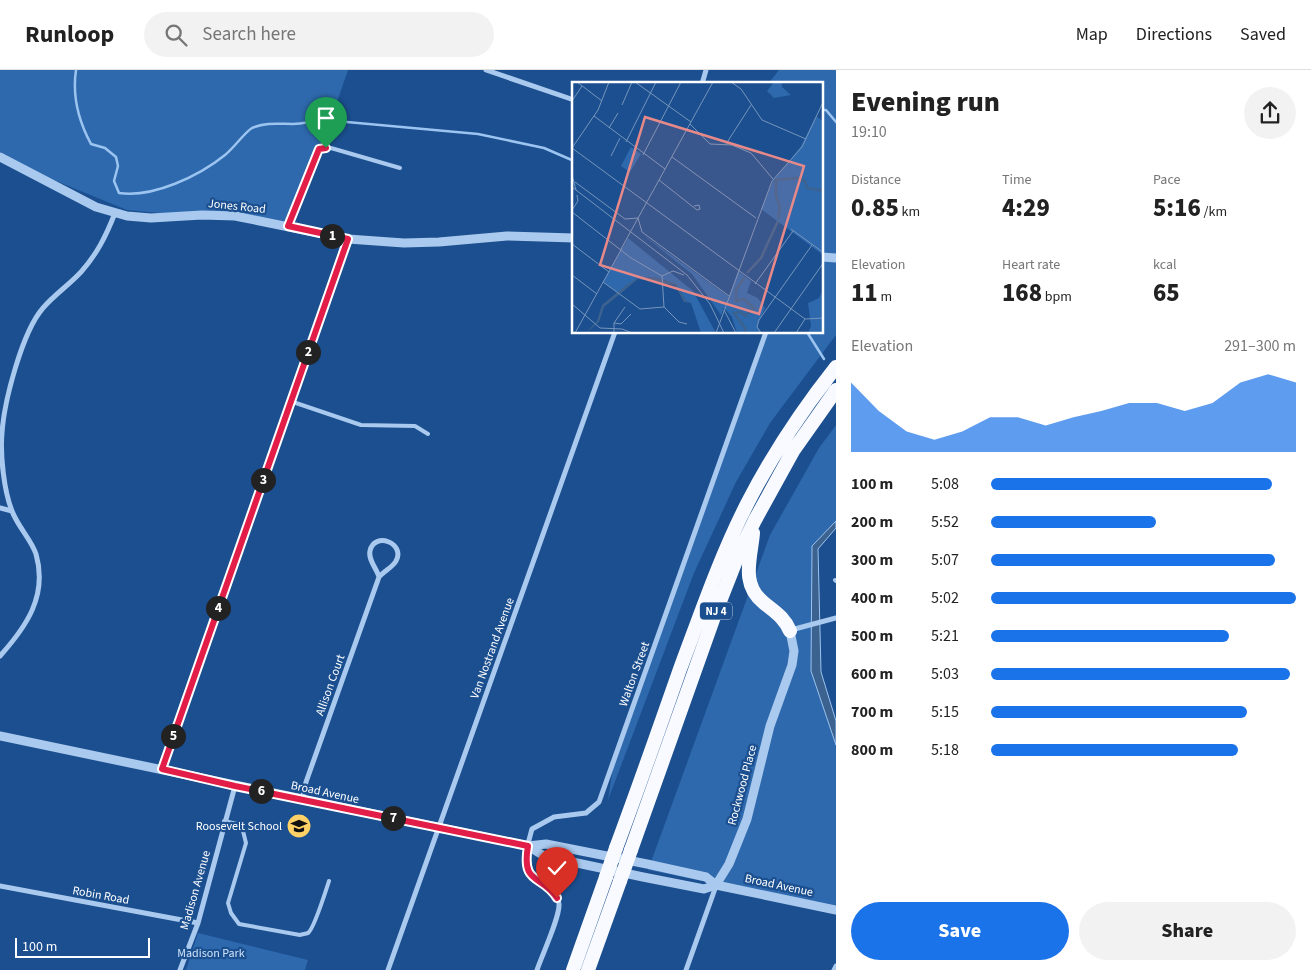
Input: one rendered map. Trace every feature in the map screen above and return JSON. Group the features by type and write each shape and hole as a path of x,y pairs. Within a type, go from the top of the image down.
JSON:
{"highway":[{"name":"NJ 4","path":"588,970 613,879 616,848 702,609 730,540 772,460 808,404 836,367"},
{"name":"NJ 4","path":"573,970 613,879 631,850 721,599 755,520 793,451 836,390"},
{"path":"755,520 748,564 751,584 756,595 795,629"}],"street":[{"path":"486,70 572,99"},
{"path":"288,226 318,155"},
{"name":"Jones Road","path":"0,157 96,208 115,213 151,218 235,216 348,239 404,243 508,236 572,238"},
{"path":"0,656 26,624 37,594 38,580 35,553 12,512 4,476 2,433 17,365 33,323 42,309 81,272 103,243 115,213"},
{"path":"162,769 348,239"},
{"name":"Van Nostrand Avenue","path":"388,970 614,334"},
{"name":"Walton Street","path":"537,970 557,915 559,904 555,894 534,879 527,869 526,860 532,829 554,817 586,813 598,802 765,334"},
{"path":"0,508 12,512"},
{"name":"Allison Court","path":"302,800 306,782 379,577 394,564 398,557 396,548 386,540 374,544 370,551 371,560 377,569 379,577"},
{"path":"795,629 835,619"},
{"name":"Rockwood Place","path":"686,970 716,885 729,864 747,819 770,726 792,665 795,629"},
{"name":"Broad Avenue","path":"0,736 528,846 546,844 638,862 706,877 716,885 836,910"},
{"name":"Madison Avenue","path":"180,970 198,922 235,786"},
{"name":"Broad Avenue","path":"528,846 544,856 634,875 704,889 716,885"},
{"name":"Robin Road","path":"0,886 198,922"},
{"path":"834,970 836,966"}],"lane":[{"path":"318,155 319,149 331,148 400,168"},
{"path":"290,401 361,426 416,426 428,434"},
{"path":"224,821 237,824 243,831 246,843 228,904 231,913 239,924 300,935 305,934 309,932 314,922 330,881"}],"green space":[{"path":"0,70 348,70 305,196 290,225 127,210 0,158"},
{"path":"779,70 836,70 836,335 770,423 736,482 694,573 608,800 614,761 767,334 824,334 824,82 770,82"},
{"path":"836,425 836,521 812,546 811,671 836,745 836,908 648,870 770,535 819,448"},
{"name":"Madison Park","path":"198,933 308,960 305,970 186,970"}],"shaded area":[{"path":"836,521 836,528 818,549 821,672 836,721 836,745 811,671 812,546"}],"waterway":[{"path":"76,70 75,90 79,117 91,144 105,148 116,157 118,166 114,181 119,193 132,194 161,189 189,178 225,155 246,133 257,126 316,121"},
{"path":"824,110 836,122"},
{"path":"325,120 478,134 544,148 572,160"},
{"path":"808,334 824,359"}],"place":[{"name":"Roosevelt School","path":"299,826"}],"route":[{"path":"326,148 319,149 288,226 348,239 162,769 235,786 528,846 526,864 529,873 534,879 555,894 557,898"}]}
